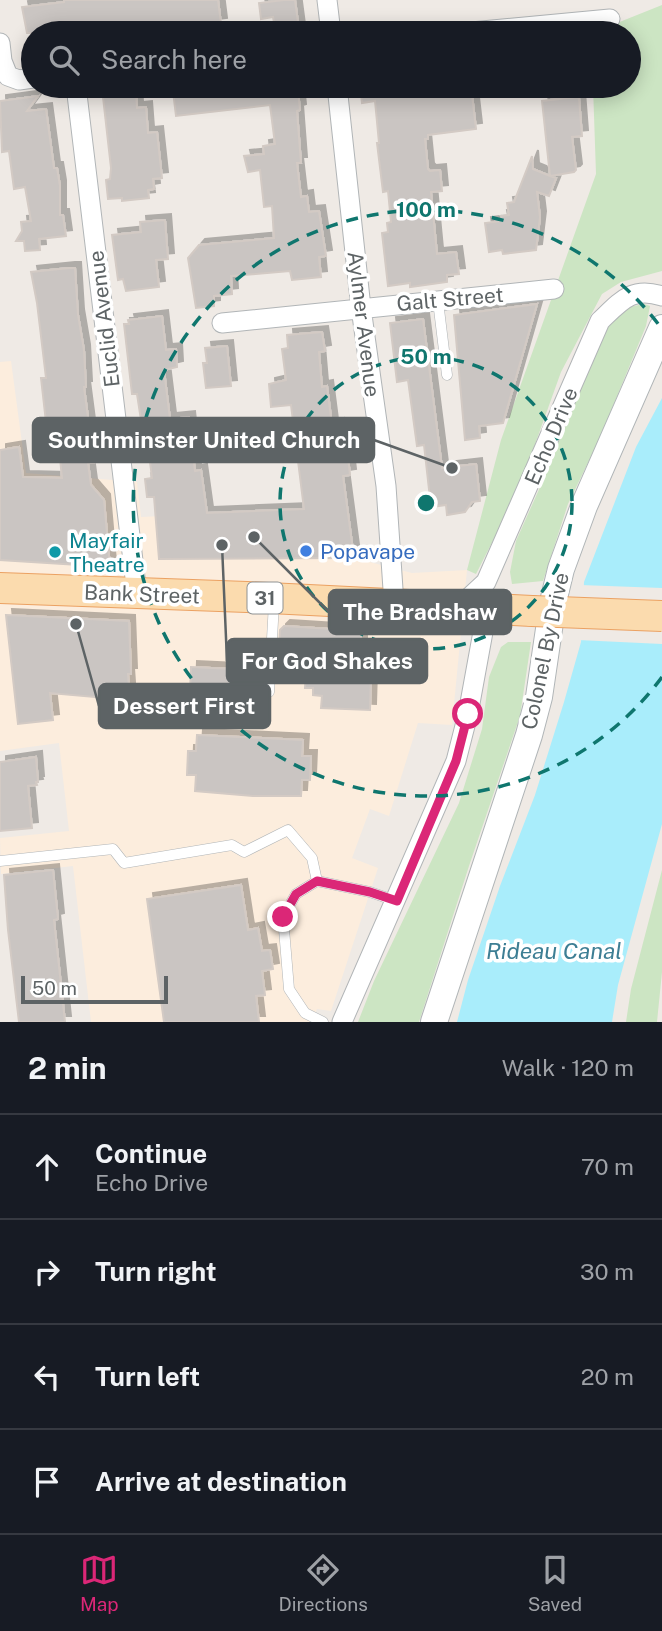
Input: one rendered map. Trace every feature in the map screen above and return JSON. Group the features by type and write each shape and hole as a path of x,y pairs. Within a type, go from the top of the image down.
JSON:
{"main road":[{"name":"Colonel By Drive","path":"434,1022 539,697 553,602 561,569 584,506 662,328"},
{"name":"Bank Street","path":"0,588 662,616"}],"street":[{"path":"327,0 330,21"},
{"path":"589,21 610,19"},
{"path":"0,43 2,61 8,76 21,80"},
{"name":"Euclid Avenue","path":"77,98 136,594"},
{"name":"Aylmer Avenue","path":"338,98 361,308 386,486 394,604"},
{"name":"Galt Street","path":"222,323 554,289"},
{"name":"Echo Drive","path":"472,609 600,320 628,295 652,292 662,296"},
{"path":"342,1022 456,761 468,714 472,609"}],"lane":[{"path":"438,300 447,375"},
{"path":"269,692 274,599"},
{"path":"0,861 113,849 124,863 232,845 244,852 288,830 312,858 317,881"},
{"path":"323,1022 305,1013 289,989 283,917 296,894 317,881 370,892 397,901"}],"shaded area":[{"path":"11,361 26,473 137,482 141,517 347,507 354,558 412,573 467,570 452,725 418,723 389,816 370,809 352,858 378,868 331,1011 317,1009 312,1022 91,1022 73,866 1,874 0,838 69,831 59,743 0,751 0,362"}],"green space":[{"path":"662,5 662,271 621,282 602,294 561,372 508,511 476,574 467,570 501,440 596,174 593,98 641,98 641,21 622,21"},
{"path":"644,304 650,306 646,326 599,440 568,504 543,581 512,584 510,572 516,541 549,467 600,334 629,307"},
{"path":"508,642 531,642 520,716 419,1022 358,1022 374,981 459,803 482,729 489,677 501,647"},
{"path":"662,870 662,972 657,1022 626,1022 631,989"}],"water":[{"name":"Rideau Canal","path":"662,398 662,824 618,985 612,1022 457,1022 468,980 535,795 564,702 581,642 584,582 636,447"}],"pier":[{"path":"580,585 662,588 662,644 578,640"}],"building":[{"path":"218,0 221,21 25,21 22,7 64,2"},
{"path":"295,0 298,21 274,21 273,17 261,19 259,3"},
{"path":"37,98 27,111 46,109 54,168 57,168 60,186 60,215 63,215 66,236 39,239 40,250 25,251 24,241 16,241 22,231 21,222 31,221 25,187 14,189 9,151 2,152 0,101"},
{"path":"103,98 136,98 137,108 146,107 148,133 157,132 162,178 153,179 154,189 148,190 149,198 122,201 122,198 108,199 106,180 110,179"},
{"path":"174,98 299,98 300,110 297,111 301,163 297,163 301,197 307,196 309,212 319,211 326,256 319,257 321,277 292,280 290,271 231,276 232,294 214,296 214,306 196,308 188,258 199,245 274,238 272,206 264,207 260,170 248,172 244,156 264,154 263,146 275,144 270,105 176,116"},
{"path":"361,98 472,98 476,129 428,135 428,139 425,139 428,169 440,170 442,191 431,192 437,254 456,252 459,274 447,275 447,282 410,287 410,283 388,286 382,233 388,232 387,223 391,222 388,191 383,192 375,101 362,103"},
{"path":"579,98 582,136 572,137 576,170 550,176 542,101"},
{"path":"532,156 533,169 556,178 549,196 537,192 540,217 536,250 503,254 502,250 489,252 485,223 502,221 501,216 509,215 507,203 514,202"},
{"path":"165,220 168,259 156,260 159,287 126,291 123,279 118,280 112,235 141,232 140,222"},
{"path":"75,268 78,315 84,350 84,387 94,463 88,463 91,485 104,500 110,567 0,560 0,450 19,447 23,477 62,478 58,439 54,439 53,431 47,431 41,378 46,378 31,272"},
{"path":"537,304 503,423 479,426 480,438 465,440 454,315"},
{"path":"162,316 166,350 176,349 177,367 164,370 170,419 189,417 195,471 201,470 207,513 304,509 291,405 271,407 269,384 286,380 282,349 288,348 287,335 322,332 325,351 319,352 322,387 327,386 332,425 338,424 343,458 348,458 350,475 343,476 354,558 159,559 154,497 147,497 145,479 152,478 148,446 145,446 137,394 132,394 124,324 129,324 128,320"},
{"path":"423,319 442,468 476,464 480,501 472,502 465,512 447,515 446,505 431,507 424,445 417,446 408,380 397,382 390,323"},
{"path":"227,346 231,386 206,388 203,363 207,363 205,348"},
{"path":"6,615 129,621 129,688 117,688 117,699 50,693 53,720 18,724"},
{"path":"284,626 361,631 361,656 366,659 365,676 371,676 370,710 321,708 322,696 313,695 313,688 305,688 306,672 278,671 280,630"},
{"path":"232,664 260,665 258,704 231,703 231,695 190,693 191,667 232,669"},
{"path":"197,735 303,740 302,756 311,756 310,780 302,780 301,796 253,796 195,791 196,775 187,775 188,751 196,751"},
{"path":"36,757 38,782 37,785 28,786 32,828 0,831 0,762"},
{"path":"53,870 58,919 54,920 65,1022 19,1022 4,875"},
{"path":"241,885 248,930 258,928 262,951 270,950 273,969 262,971 265,995 256,996 259,1022 164,1022 147,899"}],"place":[{"name":"Southminster United Church","path":"452,468"},
{"name":"The Bradshaw","path":"254,537"},
{"name":"For God Shakes","path":"222,545"},
{"name":"Popavape","path":"306,551"},
{"name":"Mayfair Theatre","path":"55,552"},
{"name":"Dessert First","path":"76,624"}],"route":[{"path":"283,917 296,894 317,881 370,892 397,901 456,761 468,714"}]}
